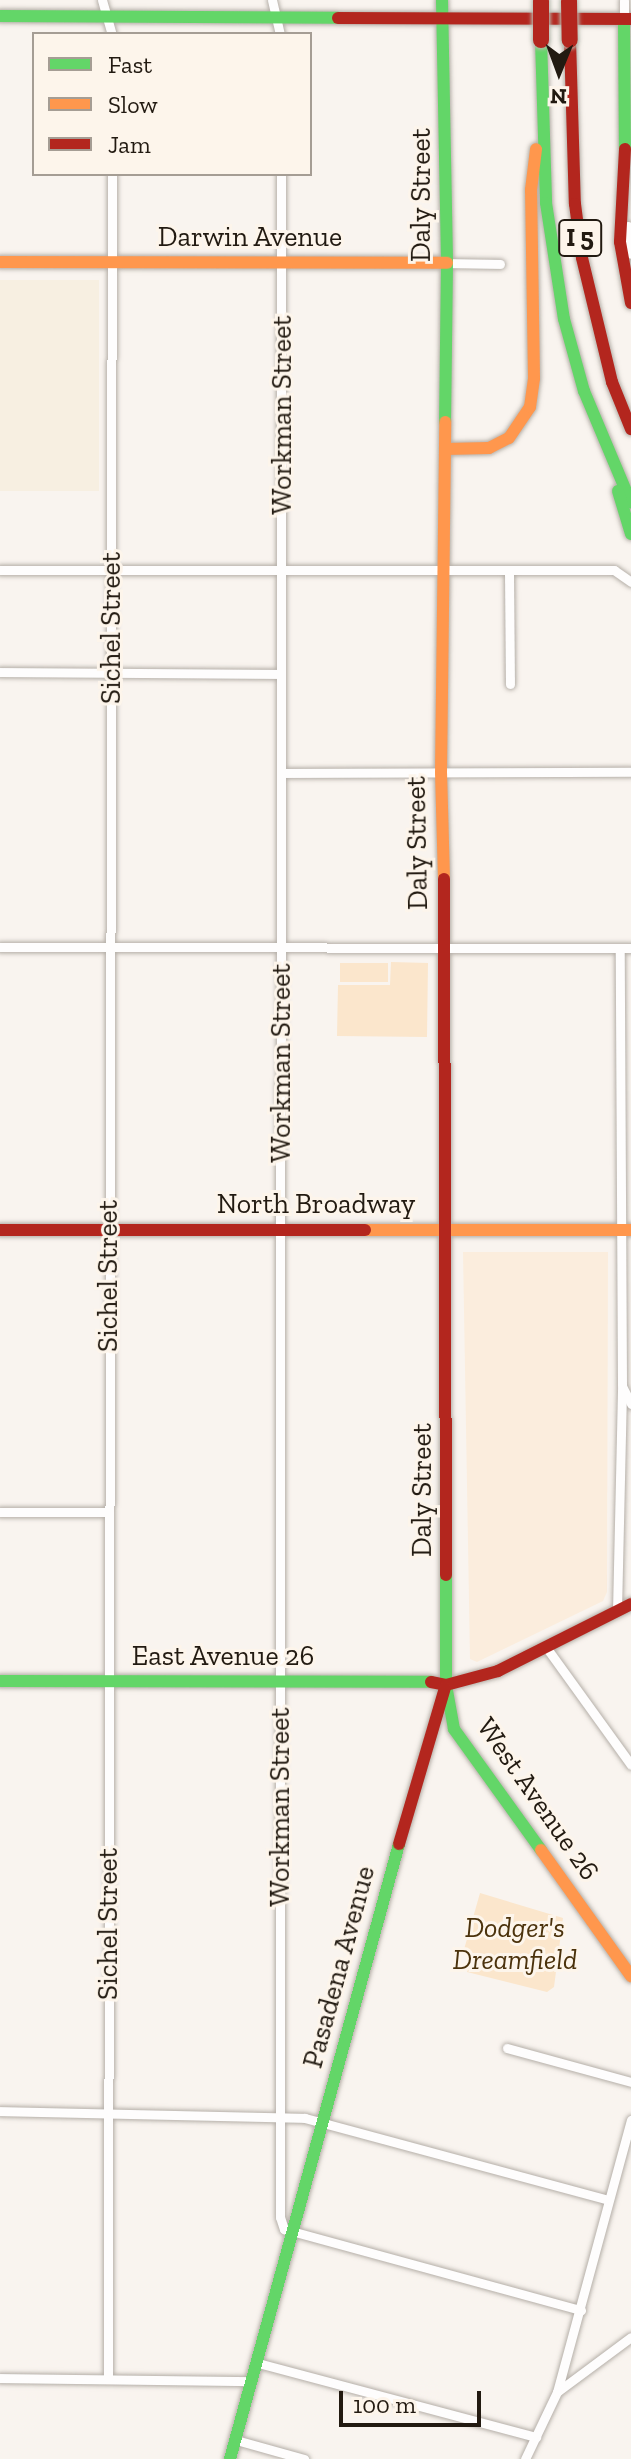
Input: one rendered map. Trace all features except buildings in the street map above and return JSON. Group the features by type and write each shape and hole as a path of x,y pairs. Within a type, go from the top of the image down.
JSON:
{"main road":[{"name":"Daly Street","path":"442,0 447,263 441,773 447,947 446,1685"},
{"name":"I 5","path":"541,0 546,203 561,305 584,391 611,462 631,503"},
{"name":"I 5","path":"569,0 575,204 582,258 612,382 631,429"},
{"path":"0,16 105,8 274,8 444,18 628,19 620,242 631,303"},
{"path":"445,449 489,448 509,438 530,407 534,378 531,190 542,108"},
{"name":"Darwin Avenue","path":"0,262 447,263"},
{"path":"611,462 631,534"},
{"name":"North Broadway","path":"0,1230 626,1230"},
{"path":"446,1685 481,1678 624,1607"},
{"name":"East Avenue 26","path":"0,1681 431,1682 446,1685"},
{"name":"West Avenue 26","path":"446,1685 454,1729 631,1976"},
{"name":"Pasadena Avenue","path":"230,2459 376,1922 446,1685"}],"street":[{"path":"624,0 628,19"},
{"path":"105,8 111,32"},
{"path":"274,8 280,32"},
{"path":"625,149 631,254"},
{"name":"Sichel Street","path":"108,2378 108,947 112,176"},
{"name":"Workman Street","path":"281,176 280,2217 284,2229 293,2232"},
{"name":"Darwin Avenue","path":"447,263 500,264"},
{"path":"0,570 612,570 628,578"},
{"path":"509,572 510,684"},
{"path":"0,672 281,674"},
{"path":"281,773 631,772"},
{"path":"0,947 626,948 621,1012 626,1230 622,1385 624,1607"},
{"path":"621,1012 631,1020"},
{"path":"622,1385 631,1404"},
{"path":"0,1512 108,1512"},
{"path":"546,1647 631,1765"},
{"path":"507,2048 631,2082"},
{"path":"0,2111 108,2111 280,2117 324,2122 608,2200"},
{"path":"525,2459 557,2392 631,2120"},
{"path":"293,2232 581,2310"},
{"path":"557,2392 631,2337"},
{"path":"258,2363 536,2437"},
{"path":"0,2378 252,2381"},
{"path":"236,2440 304,2459"}],"shaded area":[{"path":"0,280 99,280 99,491 0,491"},
{"path":"463,1252 608,1252 607,1592 603,1601 477,1662 470,1659"}],"green space":[{"path":"391,962 428,963 427,1037 337,1036 338,985 390,985"},
{"path":"340,963 388,963 388,982 340,982"},
{"name":"Dodger's Dreamfield","path":"480,1893 563,1918 554,1987 547,1992 467,1972 471,1956 463,1953"}],"traffic: fast":[{"path":"442,0 447,263 445,422"},
{"path":"0,16 338,18"},
{"path":"624,19 625,149"},
{"path":"541,40 546,203 564,319 584,391 631,503"},
{"path":"618,491 631,534"},
{"path":"446,1575 446,1685 454,1729 541,1850"},
{"path":"0,1681 431,1682"},
{"path":"230,2459 399,1844"}],"traffic: slow":[{"path":"445,449 489,448 509,438 530,407 534,378 531,190 536,149"},
{"path":"0,262 447,263"},
{"path":"444,879 441,773 445,422"},
{"path":"365,1230 631,1230"},
{"path":"541,1850 631,1976"}],"traffic: jam":[{"path":"541,1 541,40"},
{"path":"569,1 570,40"},
{"path":"338,18 631,19"},
{"path":"570,40 575,204 582,258 612,382 631,429"},
{"path":"625,149 620,242 631,303"},
{"path":"444,879 446,1575"},
{"path":"0,1230 365,1230"},
{"path":"431,1682 446,1685 498,1671 631,1604"},
{"path":"399,1844 445,1688"}]}
